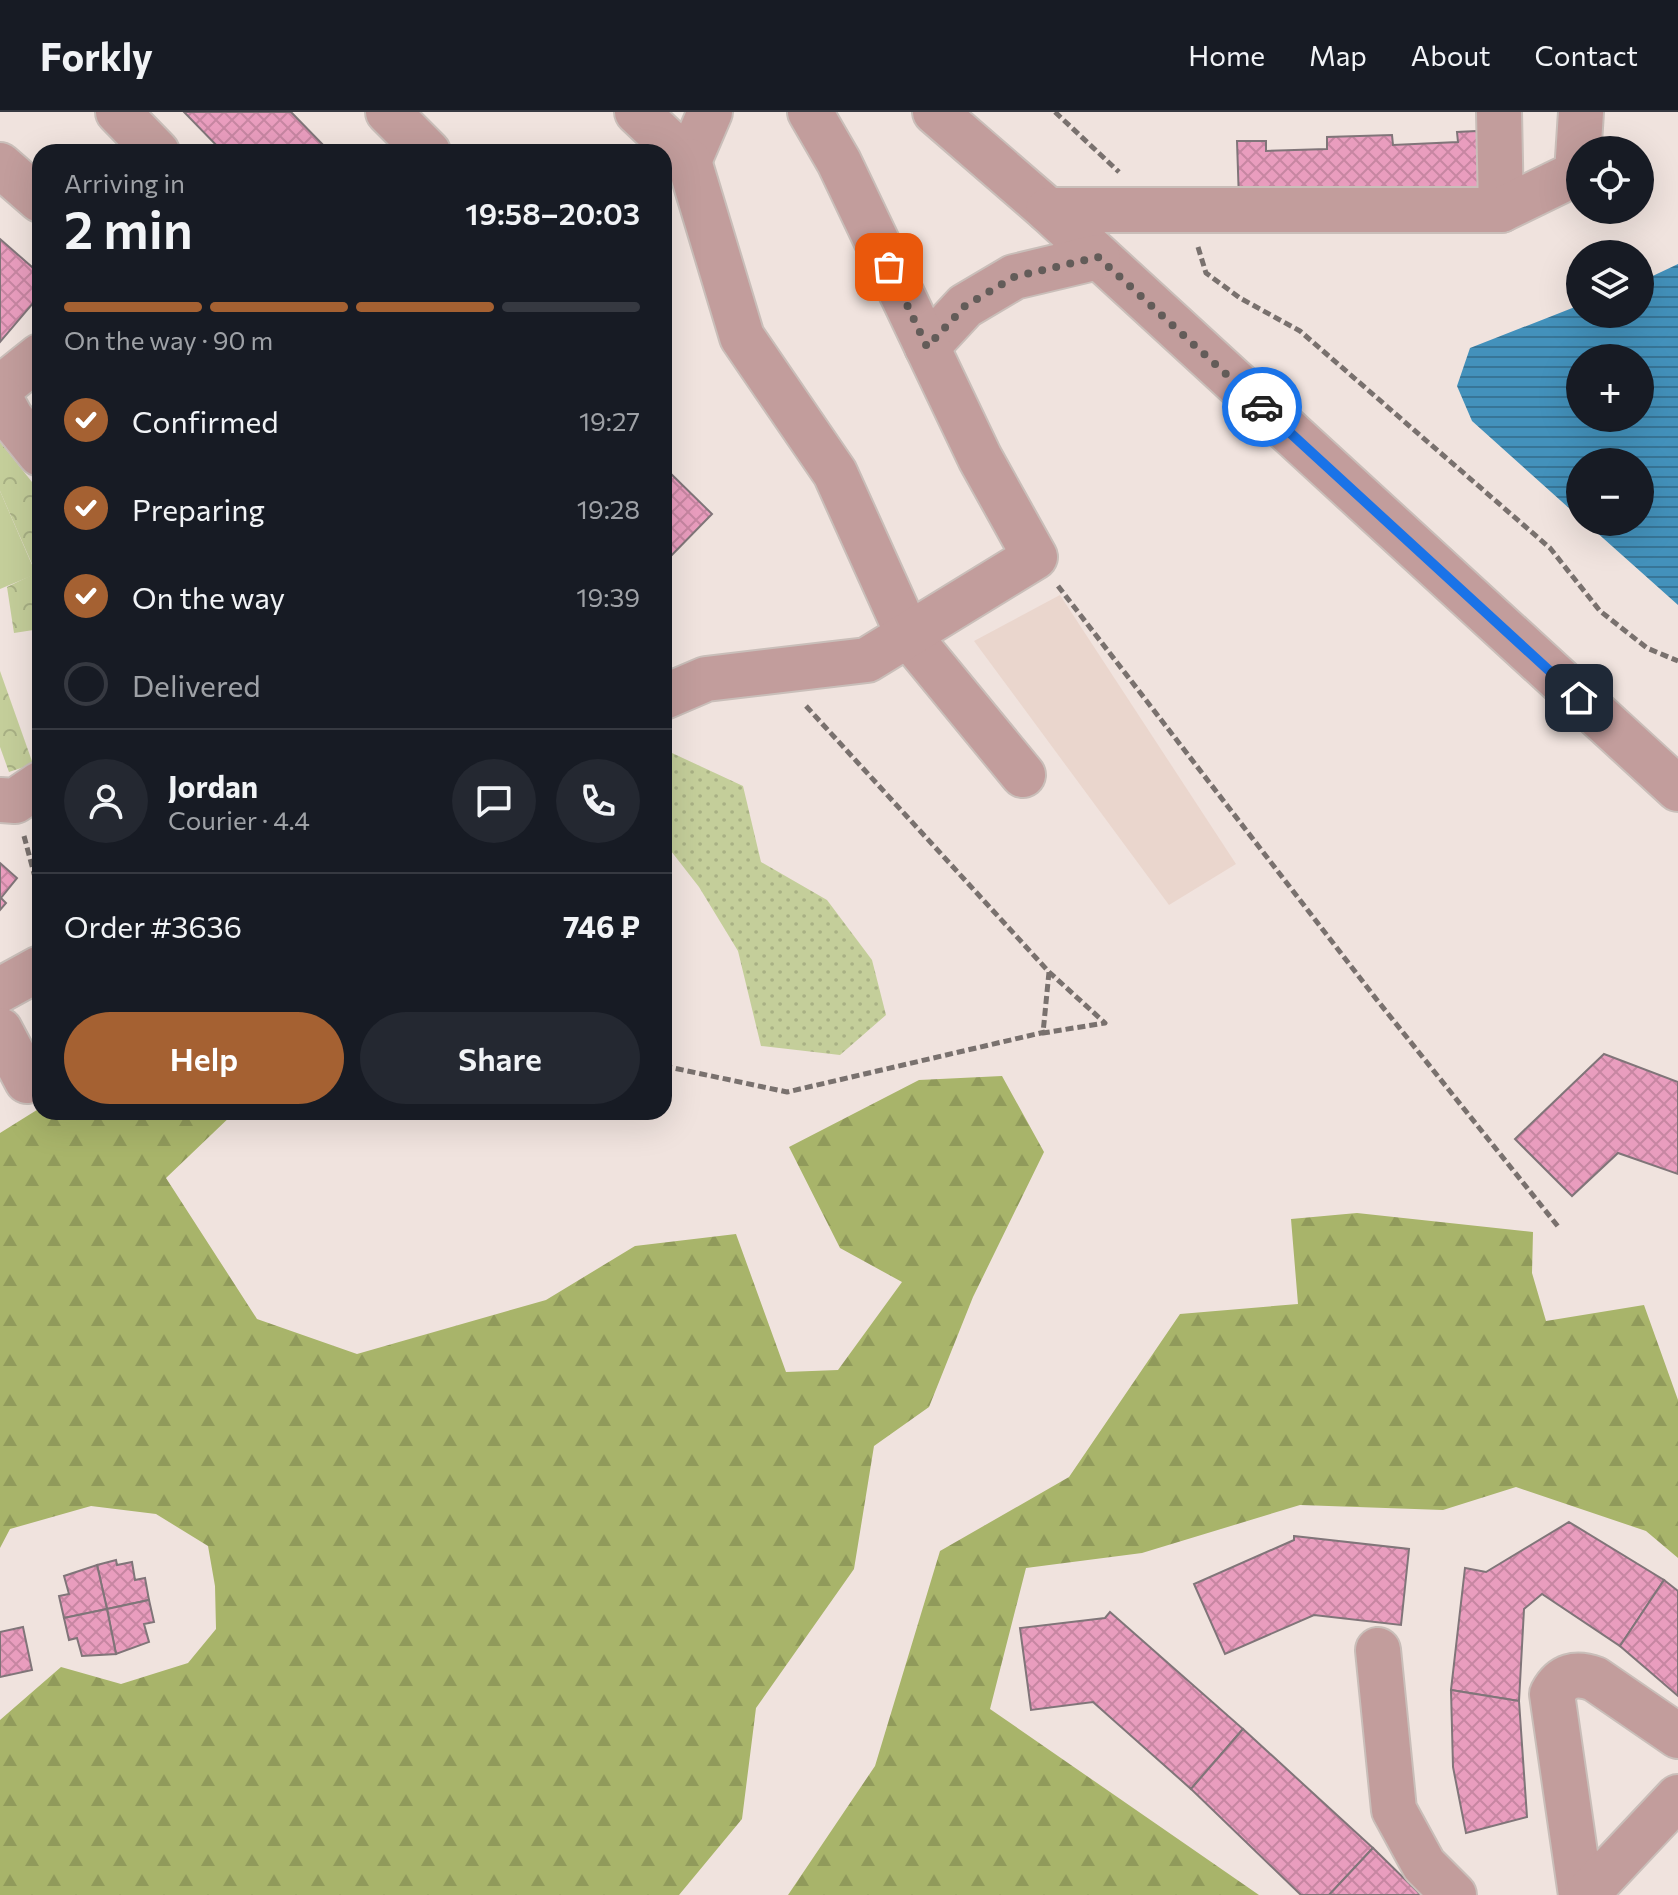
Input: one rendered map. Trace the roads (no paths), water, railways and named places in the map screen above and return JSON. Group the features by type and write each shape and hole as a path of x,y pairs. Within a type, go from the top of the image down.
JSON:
{"street":[{"path":"118,112 149,144"},
{"path":"388,112 420,144"},
{"path":"637,112 671,144"},
{"path":"689,161 710,112"},
{"path":"672,694 706,679 867,660 1035,557 980,458 839,162 810,112"},
{"path":"935,112 1048,210 1678,789"},
{"path":"1499,112 1501,210"},
{"path":"1048,210 1501,210 1577,173 1581,112"},
{"path":"672,145 689,161 742,337 835,473 908,635 1023,775"},
{"path":"0,165 32,193"},
{"path":"927,347 965,306 1014,277 1098,257"},
{"path":"0,388 32,362"},
{"path":"0,398 32,444"},
{"path":"0,800 15,801 32,789"},
{"path":"0,990 32,972"},
{"path":"0,1030 22,1084"},
{"path":"1378,1650 1394,1810 1424,1865 1454,1895"},
{"path":"1583,1895 1552,1694 1558,1683 1569,1676 1583,1674 1595,1679 1678,1736"},
{"path":"1583,1895 1678,1797"}],"water":[{"path":"1678,264 1678,605 1601,536 1654,536 1654,448 1566,448 1566,505 1472,421 1457,386 1470,348 1566,310 1566,328 1654,328 1654,275"}]}
